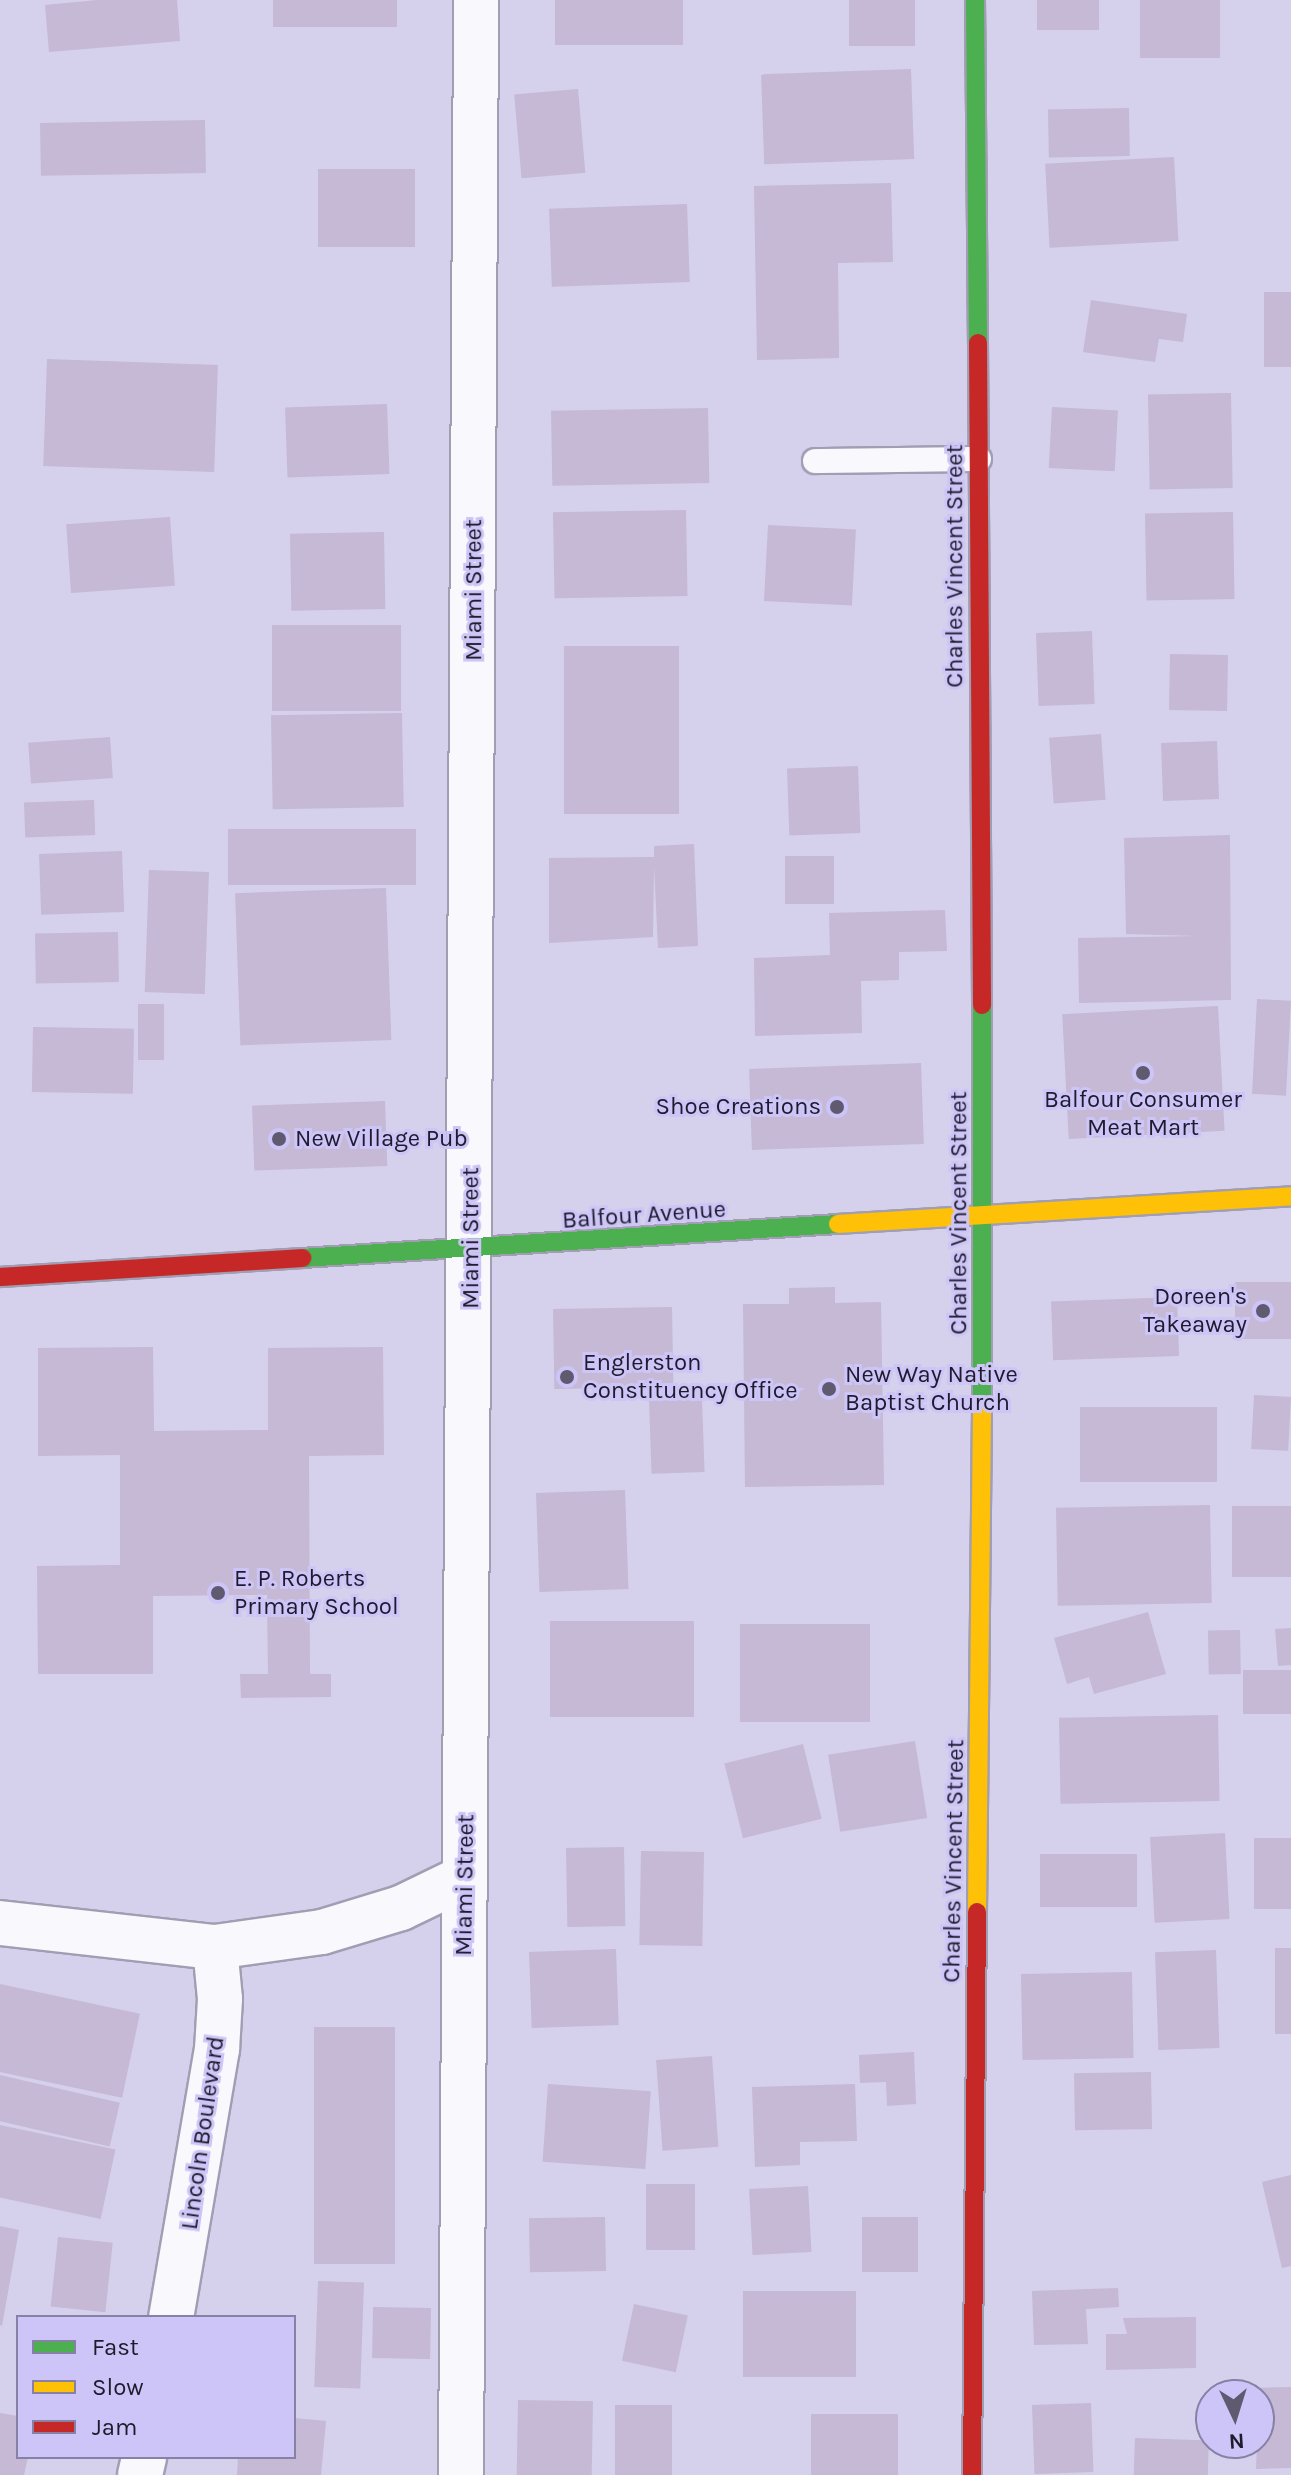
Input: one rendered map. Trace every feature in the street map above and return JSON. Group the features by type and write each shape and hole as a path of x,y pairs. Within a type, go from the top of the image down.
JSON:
{"street":[{"name":"Miami Street","path":"461,2475 471,1251 476,0"},
{"name":"Charles Vincent Street","path":"972,2475 984,1214 975,0"},
{"name":"Balfour Avenue","path":"0,1277 471,1251 984,1214 1291,1196"},
{"path":"0,1923 215,1947 322,1932 401,1908 465,1877"},
{"name":"Lincoln Boulevard","path":"171,2315 217,2049 220,1999 215,1947"}],"lane":[{"path":"815,461 979,459"}],"building":[{"path":"97,0 177,0 180,41 49,52 45,5"},
{"path":"273,0 397,0 397,27 273,27"},
{"path":"555,0 683,0 683,45 555,45"},
{"path":"849,0 915,0 915,46 849,46"},
{"path":"1037,0 1099,0 1099,30 1037,30"},
{"path":"1140,0 1220,0 1220,58 1140,58"},
{"path":"911,69 914,159 764,164 761,74"},
{"path":"578,89 585,173 522,178 514,95"},
{"path":"1129,108 1130,156 1049,157 1048,109"},
{"path":"205,120 206,173 41,176 40,123"},
{"path":"1174,157 1178,241 1050,248 1045,164"},
{"path":"318,169 415,169 415,247 318,247"},
{"path":"891,183 893,262 838,263 839,358 757,360 754,186"},
{"path":"687,204 690,282 552,287 549,209"},
{"path":"1264,292 1291,292 1291,367 1264,367"},
{"path":"1091,300 1187,314 1183,342 1159,339 1155,362 1083,352"},
{"path":"47,359 218,365 214,472 43,466"},
{"path":"1231,393 1233,488 1150,489 1148,394"},
{"path":"387,404 389,474 288,478 285,408"},
{"path":"1052,407 1118,410 1115,471 1049,468"},
{"path":"708,408 709,483 552,486 551,411"},
{"path":"686,510 688,596 555,598 553,512"},
{"path":"1233,512 1235,599 1147,601 1145,514"},
{"path":"170,517 175,586 71,593 66,524"},
{"path":"768,525 856,530 852,606 764,601"},
{"path":"384,532 385,609 291,611 290,534"},
{"path":"272,625 401,625 401,711 272,711"},
{"path":"1092,631 1095,704 1039,706 1036,633"},
{"path":"564,646 679,646 679,814 564,814"},
{"path":"1170,654 1228,655 1227,711 1169,710"},
{"path":"402,713 404,807 273,809 271,715"},
{"path":"1101,734 1106,800 1054,803 1049,738"},
{"path":"110,737 113,778 31,784 28,743"},
{"path":"1217,741 1219,799 1163,801 1161,743"},
{"path":"858,766 860,833 789,835 787,768"},
{"path":"94,800 95,835 25,837 24,802"},
{"path":"228,829 416,829 416,885 228,885"},
{"path":"1230,835 1231,1000 1079,1003 1078,938 1198,936 1126,934 1124,838"},
{"path":"694,844 698,946 658,948 654,865 653,937 549,943 549,858 654,857 654,846"},
{"path":"122,851 124,912 41,915 39,854"},
{"path":"785,856 834,856 834,904 785,904"},
{"path":"149,870 209,872 205,994 145,992"},
{"path":"386,888 391,1040 240,1045 235,893"},
{"path":"945,910 947,951 899,952 899,980 861,981 862,1033 755,1036 754,958 830,955 829,913"},
{"path":"118,932 119,982 36,983 35,933"},
{"path":"1257,999 1291,1001 1286,1096 1252,1094"},
{"path":"138,1004 164,1004 164,1060 138,1060"},
{"name":"Balfour Consumer Meat Mart","path":"1218,1006 1225,1131 1069,1139 1062,1014"},
{"path":"33,1027 134,1029 133,1094 32,1092"},
{"name":"Shoe Creations","path":"921,1063 924,1144 752,1150 749,1069"},
{"path":"385,1101 387,1166 254,1171 252,1106"},
{"name":"Doreen's Takeaway","path":"1235,1282 1291,1282 1291,1339 1235,1339"},
{"path":"835,1287 835,1303 881,1302 884,1485 745,1487 743,1304 789,1304 789,1288"},
{"path":"1177,1297 1179,1356 1053,1360 1051,1301"},
{"path":"672,1307 673,1387 554,1389 553,1309"},
{"path":"153,1347 154,1431 268,1430 268,1348 383,1347 384,1455 309,1456 310,1674 331,1674 331,1697 241,1698 240,1674 268,1674 267,1595 153,1596 153,1674 38,1674 37,1566 120,1565 120,1455 38,1456 38,1348"},
{"path":"1254,1395 1291,1397 1288,1451 1251,1449"},
{"path":"702,1399 705,1472 652,1474 649,1401"},
{"path":"1080,1407 1217,1407 1217,1482 1080,1482"},
{"path":"625,1490 628,1589 540,1592 536,1493"},
{"path":"1210,1505 1212,1603 1058,1606 1056,1508"},
{"path":"1232,1506 1291,1506 1291,1577 1232,1577"},
{"path":"1148,1612 1166,1674 1094,1694 1089,1677 1067,1684 1054,1638"},
{"path":"550,1621 694,1621 694,1717 550,1717"},
{"path":"740,1624 870,1624 870,1722 740,1722"},
{"path":"1291,1628 1291,1665 1278,1666 1275,1629"},
{"path":"1240,1630 1241,1674 1209,1675 1208,1631"},
{"path":"1243,1670 1291,1670 1291,1714 1243,1714"},
{"path":"1218,1715 1220,1801 1061,1804 1059,1718"},
{"path":"915,1741 927,1818 840,1832 828,1755"},
{"path":"803,1744 822,1819 743,1838 724,1764"},
{"path":"1225,1833 1230,1919 1155,1923 1150,1837"},
{"path":"1254,1838 1291,1838 1291,1909 1254,1909"},
{"path":"624,1847 625,1926 567,1927 566,1848"},
{"path":"641,1851 704,1852 702,1946 639,1945"},
{"path":"1040,1854 1137,1854 1137,1907 1040,1907"},
{"path":"1275,1948 1291,1948 1291,2034 1275,2034"},
{"path":"616,1949 619,2025 532,2028 529,1952"},
{"path":"1216,1950 1219,2048 1158,2050 1155,1952"},
{"path":"1132,1972 1134,2058 1023,2060 1021,1974"},
{"path":"0,1984 140,2014 122,2098 0,2072"},
{"path":"314,2027 395,2027 395,2264 314,2264"},
{"path":"914,2052 916,2104 887,2106 886,2082 860,2083 859,2055"},
{"path":"712,2056 718,2147 662,2151 656,2060"},
{"path":"1151,2072 1152,2129 1075,2130 1074,2073"},
{"path":"0,2075 120,2103 110,2147 0,2121"},
{"path":"548,2084 651,2091 645,2169 543,2162"},
{"path":"855,2084 857,2141 800,2142 800,2165 755,2167 752,2087"},
{"path":"0,2125 115,2150 101,2219 0,2198"},
{"path":"1291,2175 1291,2266 1282,2268 1262,2182"},
{"path":"646,2184 695,2184 695,2250 646,2250"},
{"path":"808,2186 811,2252 753,2255 749,2189"},
{"path":"605,2217 606,2271 530,2272 529,2218"},
{"path":"862,2217 918,2217 918,2272 862,2272"},
{"path":"0,2226 19,2230 2,2326 0,2325"},
{"path":"58,2237 113,2243 105,2312 51,2307"},
{"path":"318,2281 364,2283 360,2389 314,2387"},
{"path":"1118,2288 1119,2307 1086,2309 1088,2344 1034,2345 1032,2291"},
{"path":"743,2291 856,2291 856,2377 743,2377"},
{"path":"634,2304 688,2315 676,2372 622,2361"},
{"path":"373,2307 431,2308 430,2359 372,2358"},
{"path":"1196,2317 1196,2368 1106,2370 1106,2334 1127,2334 1123,2318"},
{"path":"1275,2387 1291,2387 1291,2468 1256,2469 1256,2459 1275,2459"},
{"path":"518,2400 593,2401 592,2475 517,2475"},
{"path":"1091,2403 1093,2472 1034,2474 1032,2405"},
{"path":"615,2405 672,2405 672,2475 615,2475"},
{"path":"0,2413 16,2416 16,2459 28,2459 24,2475 0,2475"},
{"path":"811,2414 898,2414 898,2475 811,2475"},
{"path":"296,2418 326,2421 321,2475 237,2475 238,2459 296,2459"},
{"path":"1135,2438 1195,2440 1195,2459 1208,2459 1208,2475 1134,2475"}],"traffic: fast":[{"path":"975,0 978,343"},
{"path":"982,1005 982,1408"},
{"path":"302,1258 838,1224"}],"traffic: slow":[{"path":"838,1224 1291,1196"},
{"path":"977,1912 982,1408"}],"traffic: jam":[{"path":"978,343 982,1005"},
{"path":"0,1277 302,1258"},
{"path":"972,2475 977,1912"}],"place":[{"name":"Balfour Consumer Meat Mart","path":"1143,1073"},
{"name":"Shoe Creations","path":"837,1107"},
{"name":"New Village Pub","path":"279,1139"},
{"name":"Doreen's Takeaway","path":"1263,1311"},
{"name":"Englerston Constituency Office","path":"567,1377"},
{"name":"New Way Native Baptist Church","path":"829,1389"},
{"name":"E. P. Roberts Primary School","path":"218,1593"}]}
